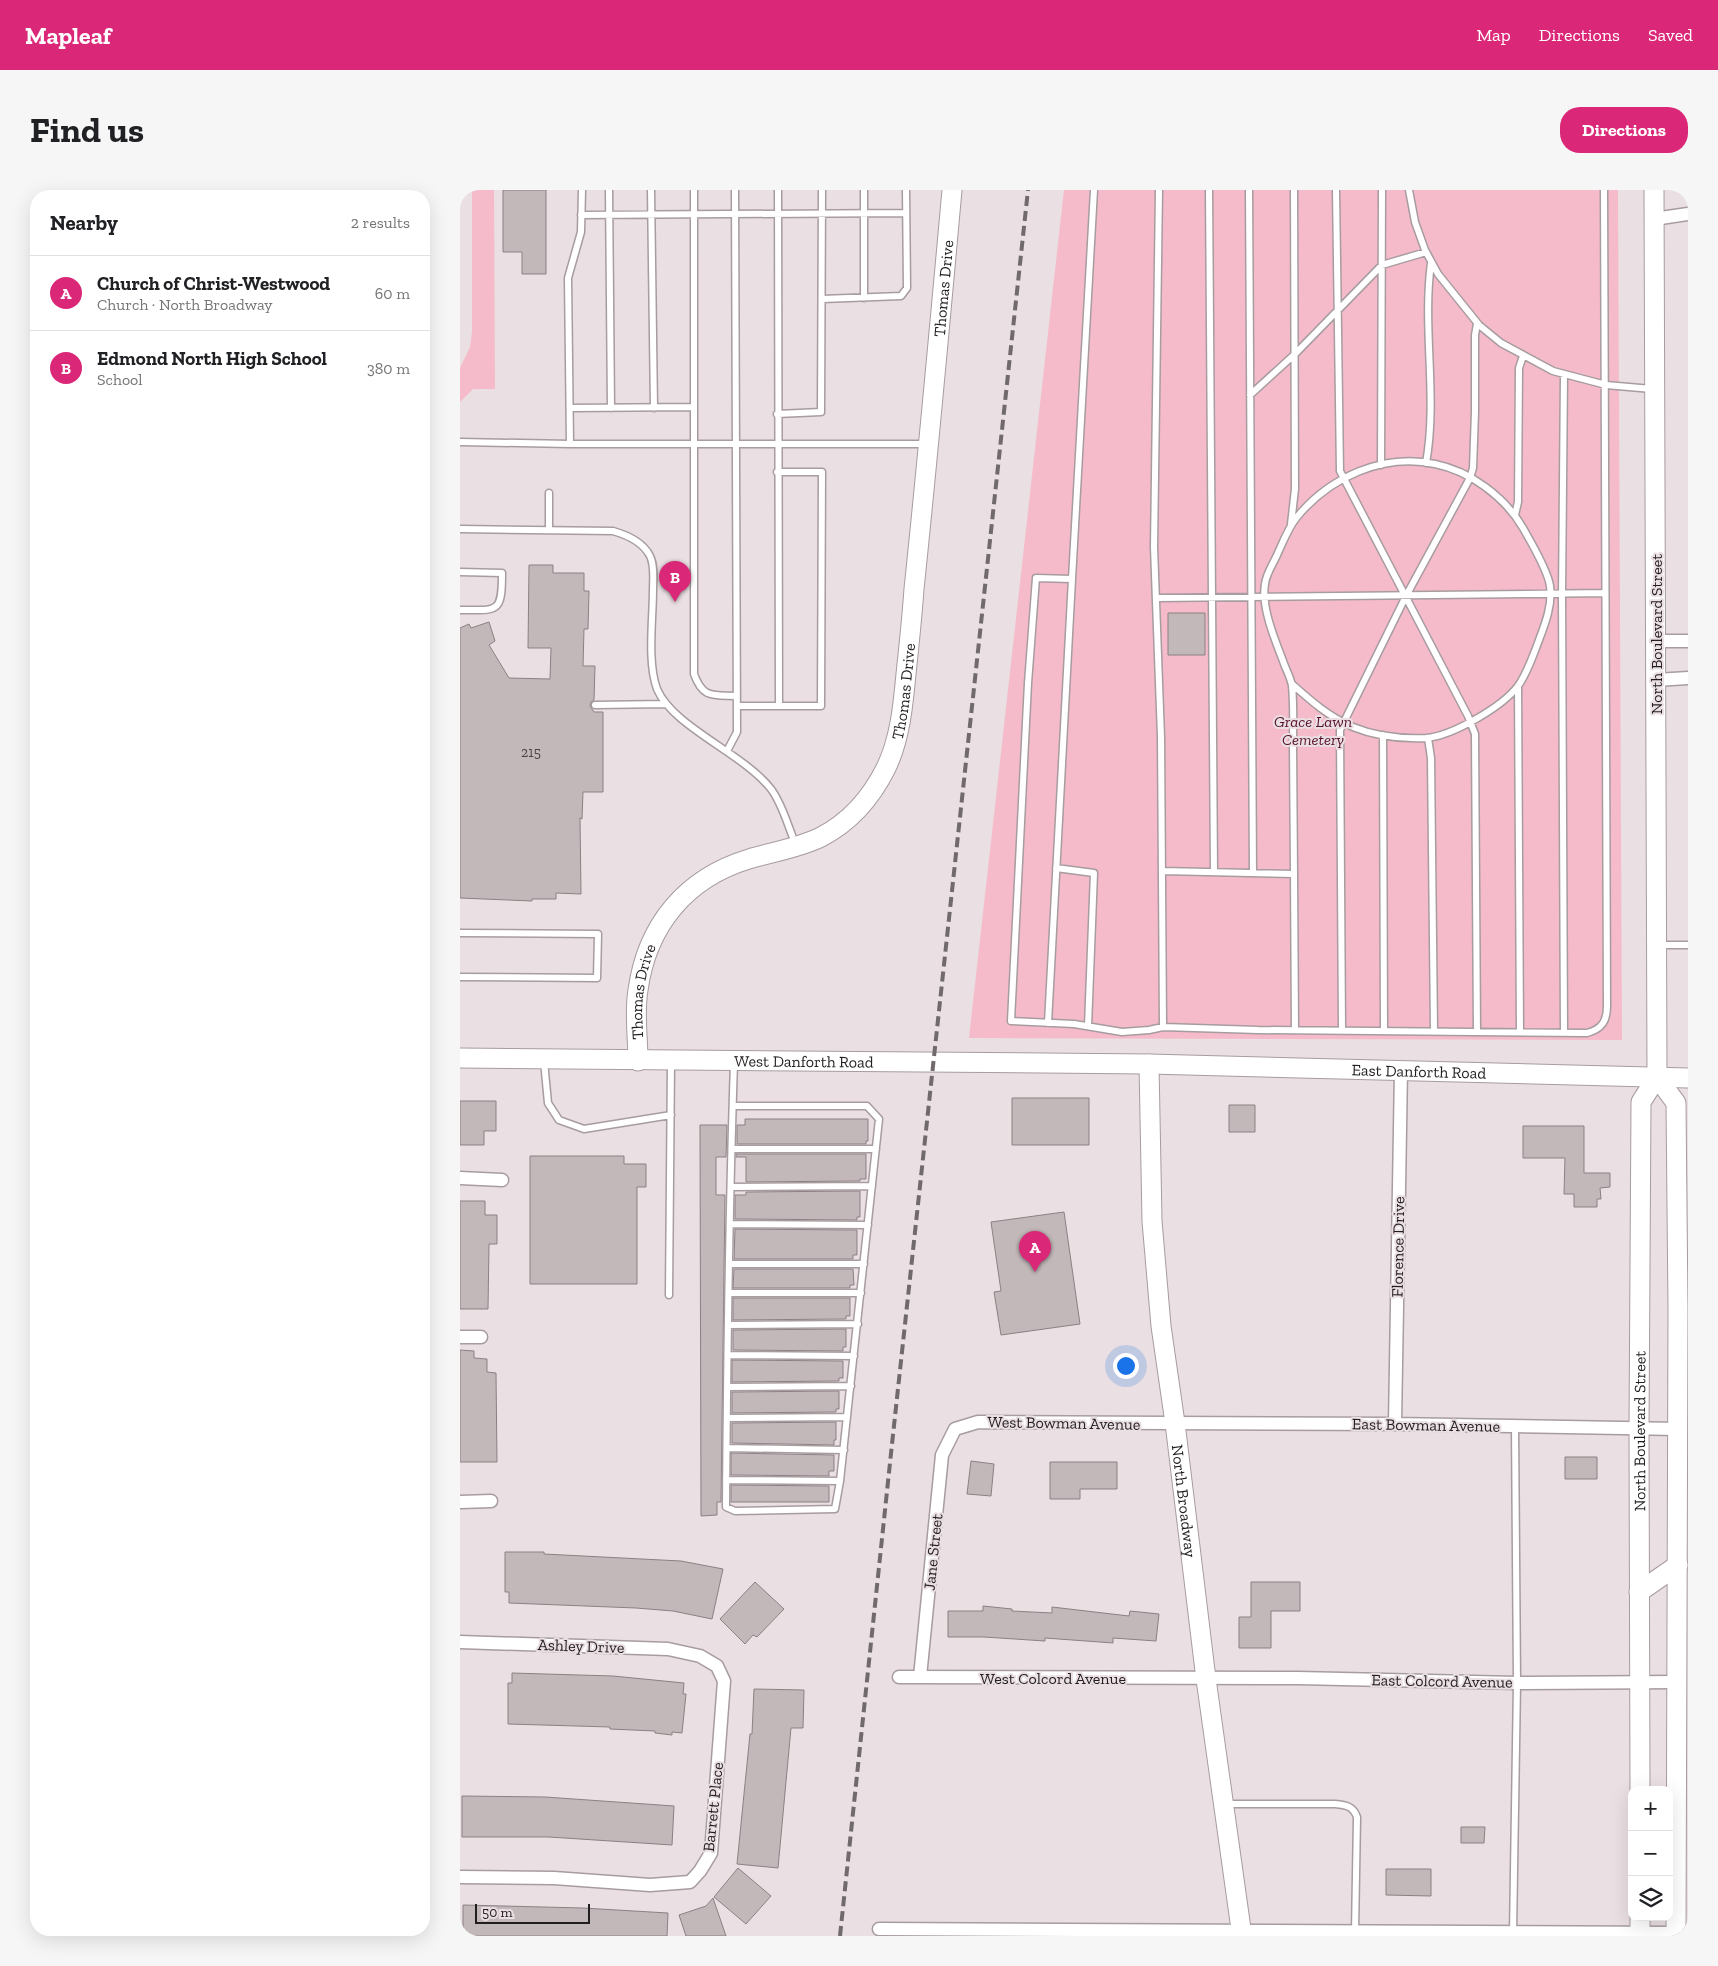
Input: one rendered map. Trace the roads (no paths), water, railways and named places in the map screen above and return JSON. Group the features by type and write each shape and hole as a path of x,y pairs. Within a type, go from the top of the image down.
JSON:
{"main road":[{"name":"Thomas Drive","path":"638,1061 638,991 646,955 658,929 676,903 695,885 718,870 822,837 849,818 869,797 887,766 901,720 952,190"},
{"name":"North Boulevard Street","path":"1640,1786 1639,1429 1641,1102 1657,1077 1654,190"},
{"name":"West Danforth Road","path":"460,1058 734,1062 1149,1064"},
{"name":"East Danforth Road","path":"1149,1064 1688,1078"},
{"name":"North Broadway","path":"1149,1064 1152,1221 1161,1326 1175,1423 1206,1679 1242,1934"},
{"path":"1657,1077 1676,1103 1683,1310 1678,1428 1683,1565 1678,1682 1680,1796 1676,1935"},
{"path":"1639,1592 1683,1565"}],"street":[{"path":"1654,219 1688,214"},
{"path":"1656,641 1688,641"},
{"path":"1656,680 1688,678"},
{"name":"Florence Drive","path":"1395,1424 1401,1070"},
{"path":"460,1178 502,1180"},
{"path":"460,1337 481,1337"},
{"name":"West Bowman Avenue","path":"955,1429 978,1422 1175,1423"},
{"name":"East Bowman Avenue","path":"1175,1423 1678,1428"},
{"name":"Jane Street","path":"920,1677 942,1455 955,1429"},
{"path":"460,1502 491,1501"},
{"name":"Ashley Drive","path":"460,1642 668,1648 700,1656"},
{"name":"Barrett Place","path":"460,1877 554,1878 650,1886 690,1882 700,1871 711,1853 724,1681 717,1666 700,1656"},
{"name":"West Colcord Avenue","path":"899,1677 1206,1679"},
{"name":"East Colcord Avenue","path":"1206,1679 1298,1678 1517,1683 1678,1682"},
{"path":"879,1929 1242,1934 1355,1932 1513,1934 1640,1929 1676,1935"}],"lane":[{"path":"570,444 568,278 581,232 582,190"},
{"path":"609,190 611,408"},
{"path":"652,190 654,408"},
{"path":"694,190 694,674 698,687 709,695 737,696"},
{"path":"727,752 737,732 735,190"},
{"path":"778,190 777,472 779,706"},
{"path":"777,414 821,412 822,190"},
{"path":"864,190 864,298"},
{"path":"822,299 901,296 907,288 906,190"},
{"path":"1048,1023 1094,190"},
{"path":"1159,190 1154,547 1157,598 1163,1027"},
{"path":"1209,190 1214,872"},
{"path":"1249,190 1252,873"},
{"path":"1290,528 1295,488 1294,190"},
{"path":"1336,190 1340,471 1406,596 1475,734 1477,1032"},
{"path":"1381,465 1382,190"},
{"path":"1409,190 1415,222 1426,252 1443,282 1478,324 1501,343 1553,371 1606,385 1655,389"},
{"path":"1072,579 1036,578 1027,692 1011,1021 1088,1026 1122,1032 1163,1027 1564,1033 1588,1033 1595,1031 1600,1027 1607,1014 1604,190"},
{"path":"581,215 906,213"},
{"path":"1250,395 1295,354 1382,266 1426,252"},
{"path":"1426,463 1430,434 1428,327 1431,262"},
{"path":"1342,1030 1340,730 1406,596 1470,478 1473,468 1475,335 1478,324"},
{"path":"1515,515 1518,502 1519,368 1523,356"},
{"path":"1564,374 1562,594 1564,1033"},
{"path":"570,408 694,407"},
{"path":"460,442 570,444 929,444"},
{"path":"1292,684 1330,716 1354,728 1383,735 1428,738 1470,722 1507,698 1518,686 1532,660 1550,606 1549,582 1530,538 1515,515 1505,503 1470,478 1436,464 1415,461 1390,462 1352,474 1331,485 1312,501 1295,519 1265,583 1265,597 1272,630 1292,684 1295,1030"},
{"path":"737,706 821,706 822,472 777,472"},
{"path":"549,493 549,530"},
{"path":"460,529 613,531 628,536 641,545 650,556 653,572 652,666 657,688 666,704 674,713 747,766 771,789 781,808 796,846"},
{"path":"460,572 502,573 502,596 500,604 492,610 460,610"},
{"path":"1157,598 1605,593"},
{"path":"1518,686 1520,1032"},
{"path":"596,705 666,704"},
{"path":"1383,735 1384,1031"},
{"path":"1428,738 1432,758 1434,1031"},
{"path":"1056,868 1094,872 1088,1026"},
{"path":"1162,871 1294,874"},
{"path":"460,933 598,934 597,978 460,977"},
{"path":"1657,946 1688,945"},
{"path":"544,1059 548,1103 559,1120 584,1128 671,1115"},
{"path":"669,1295 671,1061"},
{"path":"732,1106 867,1106 879,1119 858,1324 836,1509 735,1511 726,1507 729,1264 732,1106 734,1062"},
{"path":"732,1149 876,1149"},
{"path":"731,1187 872,1186"},
{"path":"730,1224 868,1224"},
{"path":"729,1264 864,1264"},
{"path":"729,1293 861,1294"},
{"path":"728,1325 858,1324"},
{"path":"728,1356 854,1356"},
{"path":"728,1387 851,1386"},
{"path":"727,1418 847,1417"},
{"path":"1513,1934 1517,1683 1515,1426"},
{"path":"727,1448 844,1450"},
{"path":"726,1480 840,1481"},
{"path":"1224,1804 1317,1803 1348,1805 1355,1811 1357,1817 1355,1932"}],"railway":[{"path":"840,1936 1028,190"}],"place":[{"name":"Edmond North High School","path":"675,602"},
{"name":"Church of Christ-Westwood","path":"1035,1272"}],"park label":[{"name":"Grace Lawn Cemetery","path":"1313,730"}]}
